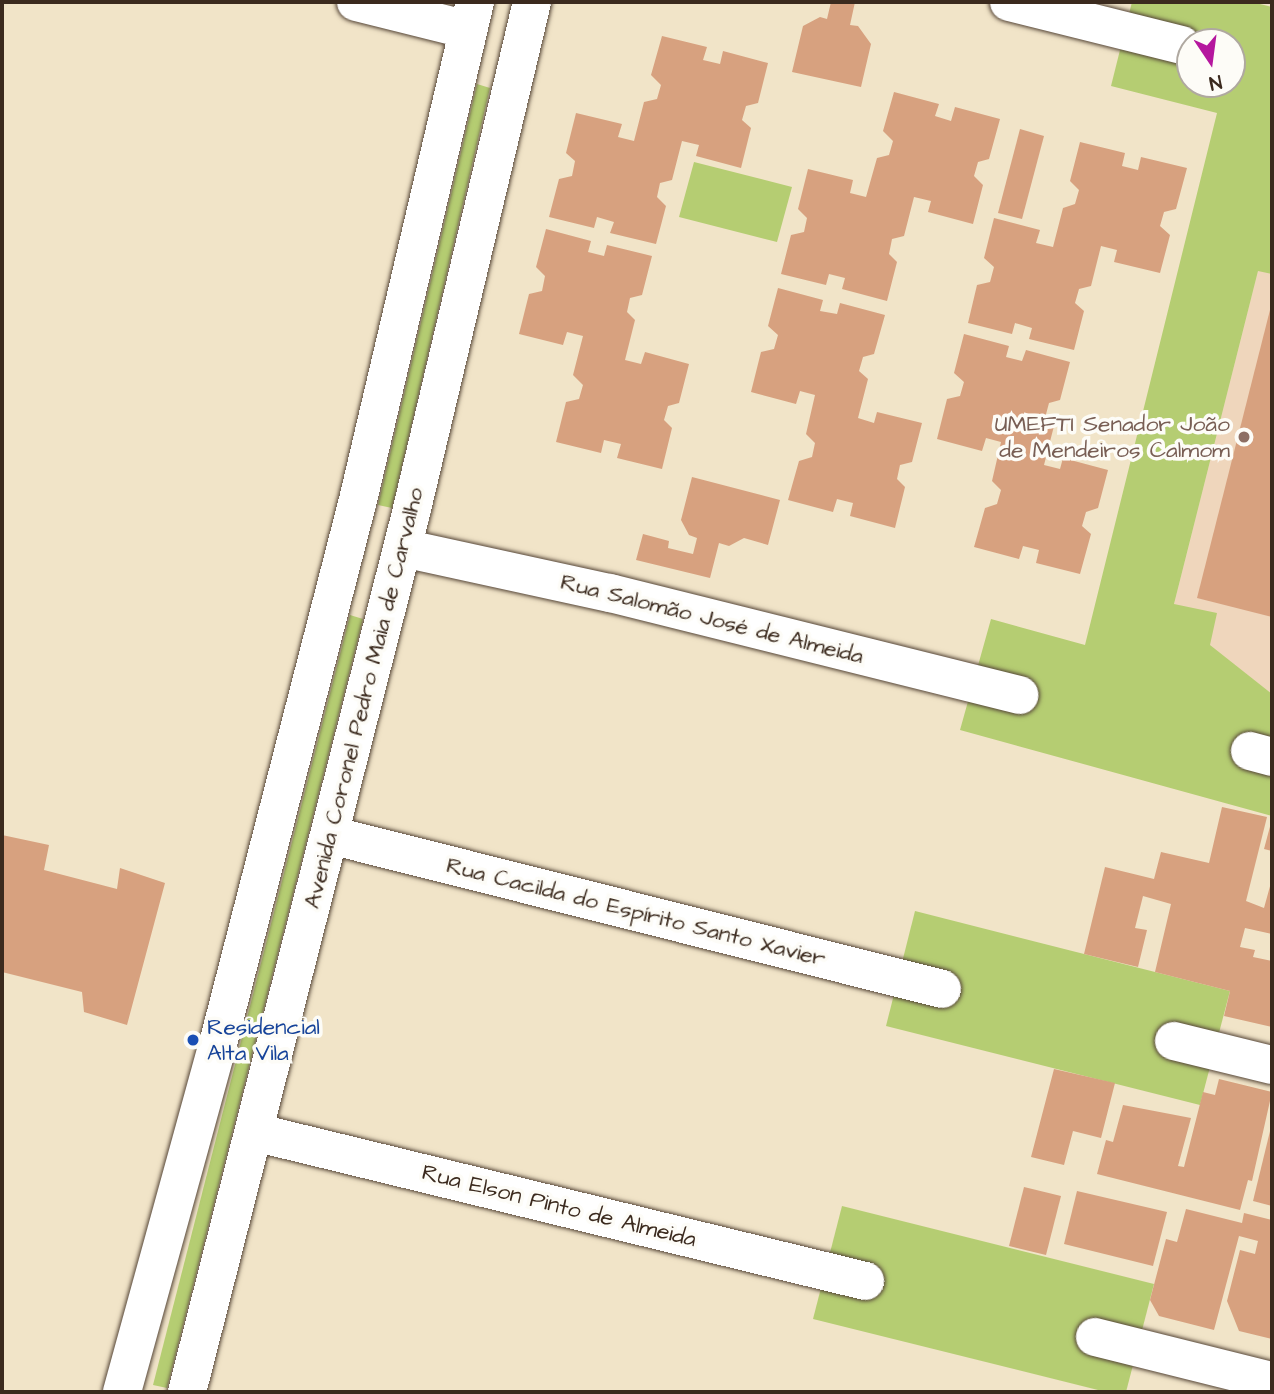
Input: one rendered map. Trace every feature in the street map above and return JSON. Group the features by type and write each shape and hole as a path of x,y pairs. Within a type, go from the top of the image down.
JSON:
{"street":[{"path":"356,2 471,16 522,46"},
{"name":"Avenida Coronel Pedro Maia de Carvalho","path":"187,1392 403,548 532,2"},
{"path":"1009,2 1176,44"},
{"path":"122,1392 218,1044 349,534 471,16"},
{"name":"Rua Salomão José de Almeida","path":"349,534 610,593 1020,695"},
{"name":"Rua Cacilda do Espírito Santo Xavier","path":"330,835 942,989"},
{"path":"1174,1041 1272,1065"},
{"name":"Rua Elson Pinto de Almeida","path":"254,1132 865,1281"},
{"path":"1096,1336 1272,1381"}],"shaded area":[{"name":"UMEFTI Senador João de Mendeiros Calmom","path":"1272,215 1272,694 1209,645 1174,604"}],"green space":[{"path":"1132,2 1252,2 1272,7 1272,274 1258,271 1174,604 1217,613 1210,645 1272,694 1272,816 960,730 991,619 1085,645 1217,113 1111,86"},
{"path":"477,84 490,88 392,508 378,505"},
{"path":"694,162 792,187 777,242 679,217"},
{"path":"350,615 363,619 167,1388 153,1385"},
{"path":"915,911 1230,991 1200,1105 886,1026"},
{"path":"842,1206 1154,1284 1126,1392 1106,1392 813,1319"}],"building":[{"path":"831,2 855,2 850,25 858,26 871,44 861,87 792,72 803,26 820,17 827,19"},
{"path":"662,36 707,47 703,60 720,64 723,51 768,63 758,103 746,106 742,120 751,128 741,168 696,156 699,145 682,141 672,180 660,183 657,197 666,206 656,244 610,233 614,222 597,217 594,228 549,217 559,179 572,176 575,161 566,153 576,113 622,124 618,137 634,141 644,102 657,99 661,85 651,75"},
{"path":"894,92 939,104 935,116 951,121 955,107 1000,119 989,159 978,162 974,176 983,185 973,224 928,212 931,201 914,197 904,236 892,239 889,254 897,262 887,301 842,289 845,278 829,274 826,285 781,274 791,235 804,232 807,218 798,209 808,169 853,180 850,193 866,197 877,158 889,155 893,141 883,131"},
{"path":"1020,129 1044,136 1022,219 998,213"},
{"path":"1080,142 1125,153 1122,166 1138,170 1141,157 1187,168 1176,209 1164,212 1160,226 1170,235 1160,273 1114,262 1117,250 1101,246 1091,286 1079,289 1075,303 1084,311 1074,350 1029,339 1032,328 1015,323 1012,334 968,323 977,285 990,282 994,267 984,258 994,218 1040,230 1036,243 1053,247 1063,208 1075,204 1079,190 1070,181"},
{"path":"546,229 591,241 588,252 604,256 607,245 652,256 642,295 630,298 627,312 635,320 625,360 641,364 645,352 689,364 679,403 668,406 664,420 672,428 662,469 617,458 621,444 604,440 601,453 556,442 566,402 579,399 583,385 573,375 583,336 567,332 563,345 519,334 529,294 542,291 545,276 536,267"},
{"path":"778,288 823,300 820,311 837,314 840,303 885,315 874,354 863,357 859,371 868,379 858,418 874,423 877,412 922,423 912,462 900,465 897,479 905,487 895,528 850,516 853,503 837,499 833,512 788,500 799,461 812,457 815,443 806,434 815,395 800,391 796,404 751,392 761,352 774,349 778,335 768,326"},
{"path":"1272,306 1272,617 1197,598"},
{"path":"964,334 1009,346 1006,357 1022,361 1026,350 1070,362 1060,400 1049,403 1045,418 1054,426 1044,465 1060,469 1063,458 1108,470 1098,508 1086,512 1082,526 1091,534 1080,574 1036,563 1039,550 1023,546 1019,559 974,547 985,508 997,504 1001,490 992,481 1001,442 986,438 982,451 937,439 947,399 960,396 964,382 954,373"},
{"path":"692,477 780,500 768,545 744,538 729,546 719,543 710,578 636,560 643,534 669,541 668,548 693,554 697,538 689,535 681,520"},
{"path":"1222,807 1267,817 1246,901 1264,908 1272,879 1272,934 1245,928 1240,947 1255,950 1253,957 1272,961 1272,1027 1224,1016 1230,991 1155,972 1171,904 1143,896 1135,928 1147,930 1138,967 1084,954 1105,867 1154,879 1161,852 1209,863"},
{"path":"1272,819 1272,851 1264,849"},
{"path":"2,835 49,845 44,870 117,889 120,868 165,883 127,1025 84,1012 82,992 2,972"},
{"path":"1054,1069 1115,1083 1101,1138 1073,1131 1064,1165 1031,1157"},
{"path":"1219,1079 1272,1092 1252,1181 1248,1180 1240,1210 1097,1174 1106,1140 1113,1142 1123,1105 1191,1118 1178,1166 1184,1167 1203,1092 1215,1095"},
{"path":"1272,1127 1272,1206 1253,1201"},
{"path":"1024,1187 1061,1196 1046,1255 1009,1246"},
{"path":"1077,1191 1167,1212 1153,1266 1064,1244"},
{"path":"1186,1209 1242,1223 1244,1213 1272,1220 1272,1339 1239,1331 1227,1301 1240,1250 1255,1254 1258,1241 1239,1236 1214,1330 1159,1316 1150,1300 1166,1239 1177,1242"}],"place":[{"name":"UMEFTI Senador João de Mendeiros Calmom","path":"1244,437"},
{"name":"Residencial Alta Vila","path":"193,1040"}]}
